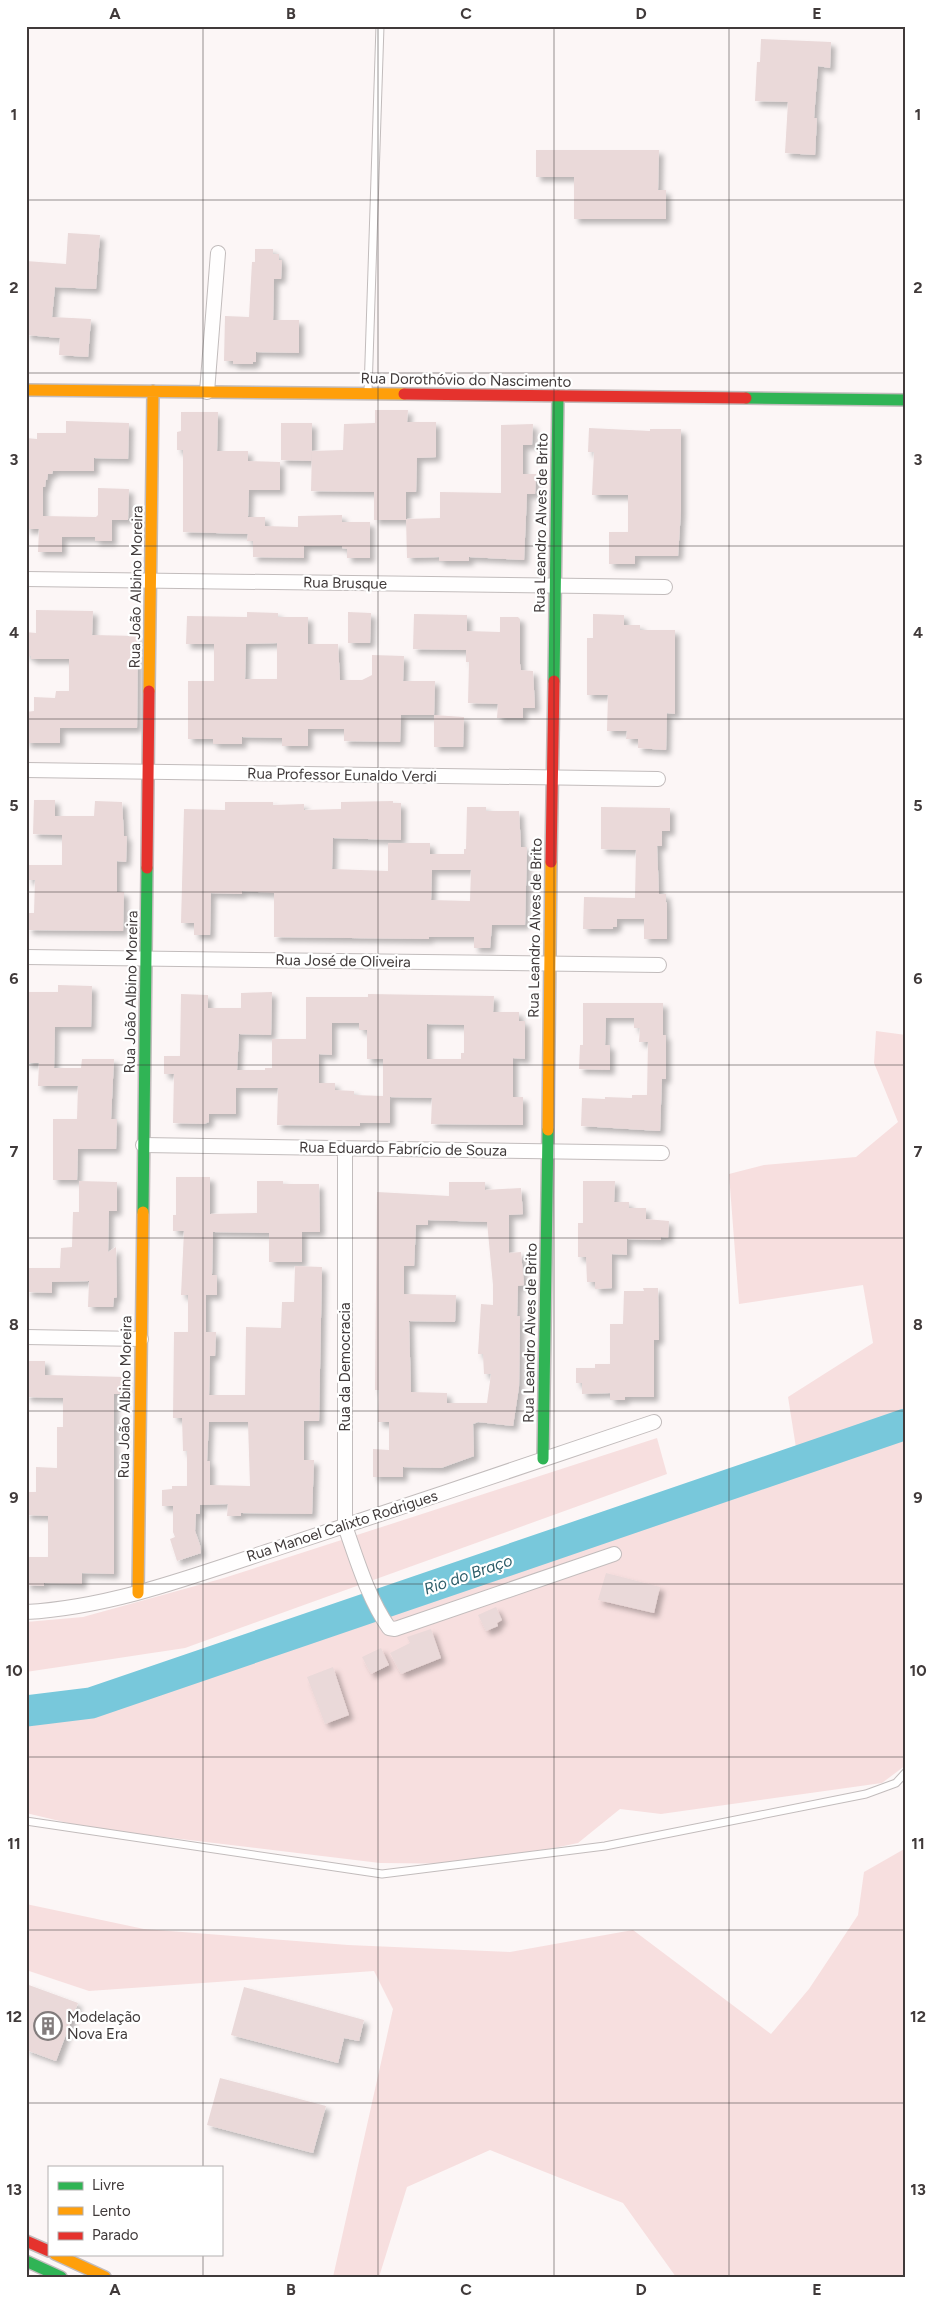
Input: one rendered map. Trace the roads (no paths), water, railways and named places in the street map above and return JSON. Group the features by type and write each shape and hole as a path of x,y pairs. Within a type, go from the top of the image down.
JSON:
{"street":[{"path":"208,392 218,253"},
{"name":"Rua Dorothóvio do Nascimento","path":"26,390 906,400"},
{"name":"Rua João Albino Moreira","path":"138,1593 154,391"},
{"name":"Rua Leandro Alves de Brito","path":"543,1459 558,396"},
{"name":"Rua Brusque","path":"26,579 664,587"},
{"name":"Rua Professor Eunaldo Verdi","path":"26,770 658,779"},
{"name":"Rua José de Oliveira","path":"26,957 659,965"},
{"name":"Rua Eduardo Fabrício de Souza","path":"144,1145 662,1153"},
{"name":"Rua da Democracia","path":"346,1148 345,1526 365,1581 383,1619 389,1628 396,1629 614,1554"},
{"path":"26,1337 141,1339"},
{"name":"Rua Manoel Calixto Rodrigues","path":"26,1612 77,1607 138,1593 345,1526 654,1422"},
{"path":"26,2241 48,2251"},
{"path":"59,2256 105,2277"},
{"path":"26,2261 61,2277"}],"lane":[{"path":"368,394 380,26"},
{"path":"26,1821 382,1874 615,1844 866,1794 896,1783 906,1772"}],"waterway":[{"name":"Rio do Braço","path":"26,1711 91,1703 906,1424"}],"place":[{"name":"Modelação Nova Era","path":"48,2026"}]}
